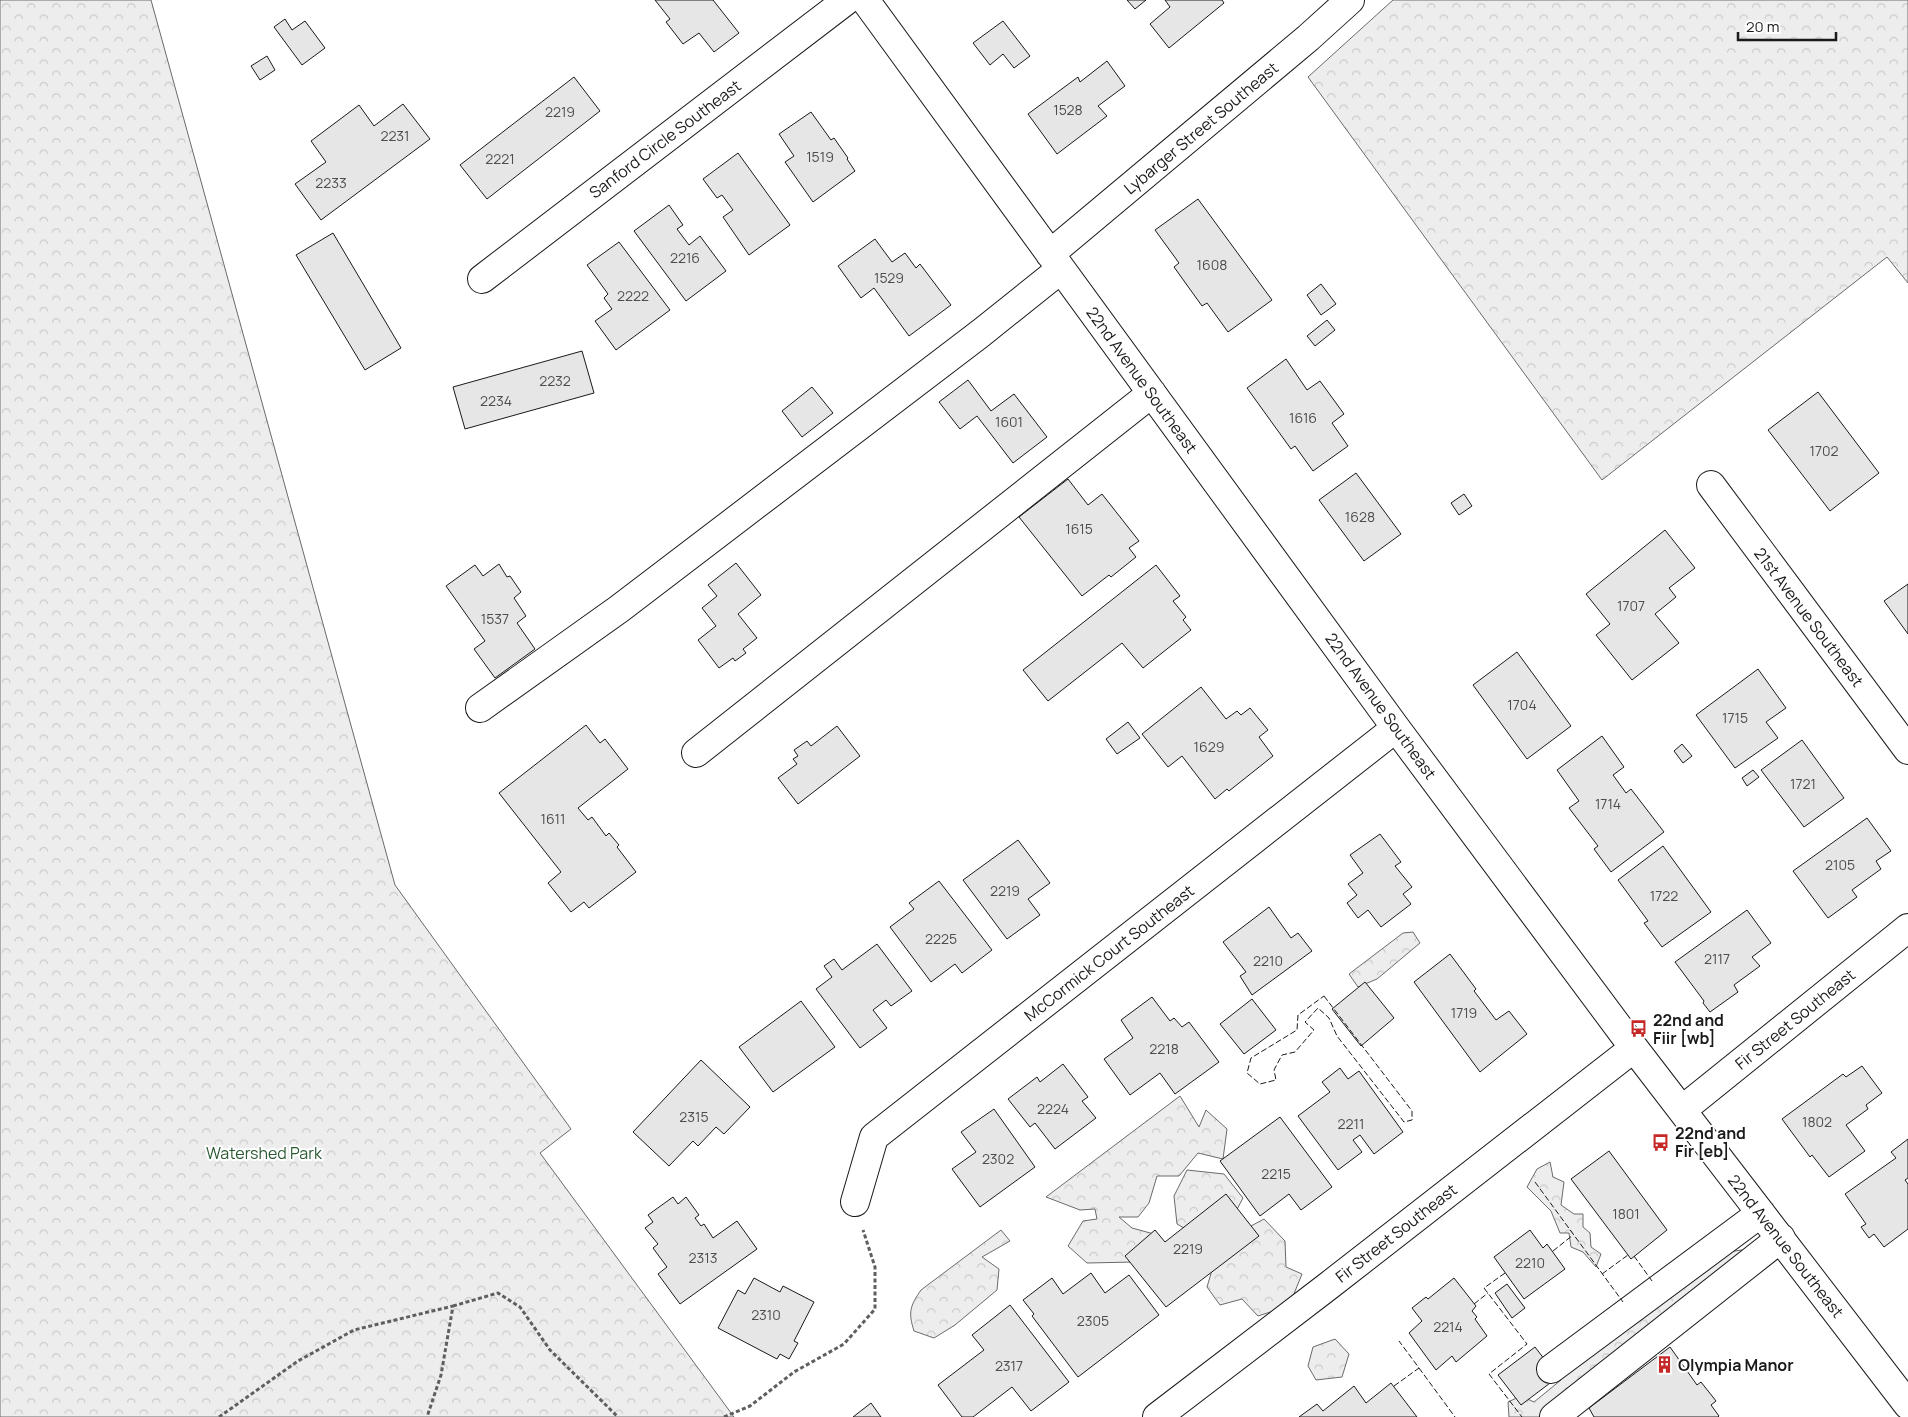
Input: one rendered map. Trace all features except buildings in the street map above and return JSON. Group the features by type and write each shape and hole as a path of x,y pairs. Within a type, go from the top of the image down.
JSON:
{"street":[{"name":"Sanford Circle Southeast","path":"482,279 847,0"},
{"name":"22nd Avenue Southeast","path":"865,0 1396,728 1634,1048 1908,1405"},
{"name":"Lybarger Street Southeast","path":"480,708 619,609 981,334 1055,262 1350,0"},
{"path":"696,753 1152,394"},
{"name":"21st Avenue Southeast","path":"1710,485 1908,750"},
{"name":"McCormick Court Southeast","path":"855,1202 874,1137 1396,728"},
{"name":"Fir Street Southeast","path":"1682,1110 1908,928"},
{"name":"Fir Street Southeast","path":"1157,1417 1634,1048"},
{"path":"1552,1369 1761,1213"},
{"path":"1554,1417 1781,1238"}],"path":[{"path":"724,1417 750,1406 794,1372 844,1344 875,1309 875,1267 855,1202"},
{"path":"219,1417 298,1360 354,1330 498,1293 520,1307 550,1350 618,1417"},
{"path":"427,1417 441,1376 453,1306"}],"green space":[{"name":"Watershed Park","path":"0,0 151,0 395,885 571,1129 540,1153 734,1417 0,1417"},
{"path":"1393,0 1908,0 1908,283 1887,257 1602,480 1308,77"},
{"path":"1413,932 1420,943 1377,979 1358,987 1349,974 1403,933"},
{"path":"1180,1096 1199,1127 1206,1110 1227,1129 1223,1159 1198,1153 1179,1176 1157,1176 1149,1203 1138,1217 1119,1217 1132,1228 1154,1234 1135,1262 1087,1263 1068,1246 1083,1221 1097,1219 1095,1209 1080,1210 1046,1197"},
{"path":"1550,1162 1553,1177 1564,1182 1561,1205 1574,1214 1583,1214 1583,1227 1590,1233 1591,1247 1601,1254 1596,1267 1583,1252 1571,1247 1569,1233 1560,1233 1551,1211 1527,1187 1537,1169"},
{"path":"1187,1170 1224,1174 1243,1198 1225,1232 1203,1239 1177,1224 1174,1196"},
{"path":"1264,1219 1285,1241 1286,1267 1302,1274 1289,1306 1258,1316 1242,1299 1220,1305 1207,1287 1215,1260 1238,1233"},
{"path":"1001,1230 1010,1241 982,1257 999,1269 997,1290 955,1325 934,1338 914,1331 911,1309 914,1300 921,1290"},
{"path":"1742,1250 1742,1265 1548,1417 1509,1417 1508,1402 1521,1396 1534,1402 1561,1380 1560,1352 1727,1252"},
{"path":"1335,1339 1349,1354 1342,1377 1316,1380 1308,1366 1313,1347"}],"fence":[{"path":"1324,996 1412,1111 1412,1120 1404,1122 1337,1036 1329,1018 1318,1008 1305,1022 1314,1030 1295,1052 1282,1055 1274,1070 1276,1080 1260,1084 1247,1073 1251,1058 1297,1030 1298,1015 1324,996"},
{"path":"1535,1182 1623,1302"},
{"path":"1553,1251 1573,1235"},
{"path":"1602,1274 1628,1255"},
{"path":"1634,1256 1652,1281"},
{"path":"1505,1273 1484,1288 1527,1344 1489,1374 1522,1417"},
{"path":"1474,1304 1488,1293"},
{"path":"1394,1386 1419,1368 1399,1341"},
{"path":"1419,1368 1455,1417"}],"place":[{"name":"22nd and Fiir [wb]","path":"1639,1029"},
{"name":"22nd and Fir [eb]","path":"1661,1142"},
{"name":"Olympia Manor","path":"1664,1365"}]}
